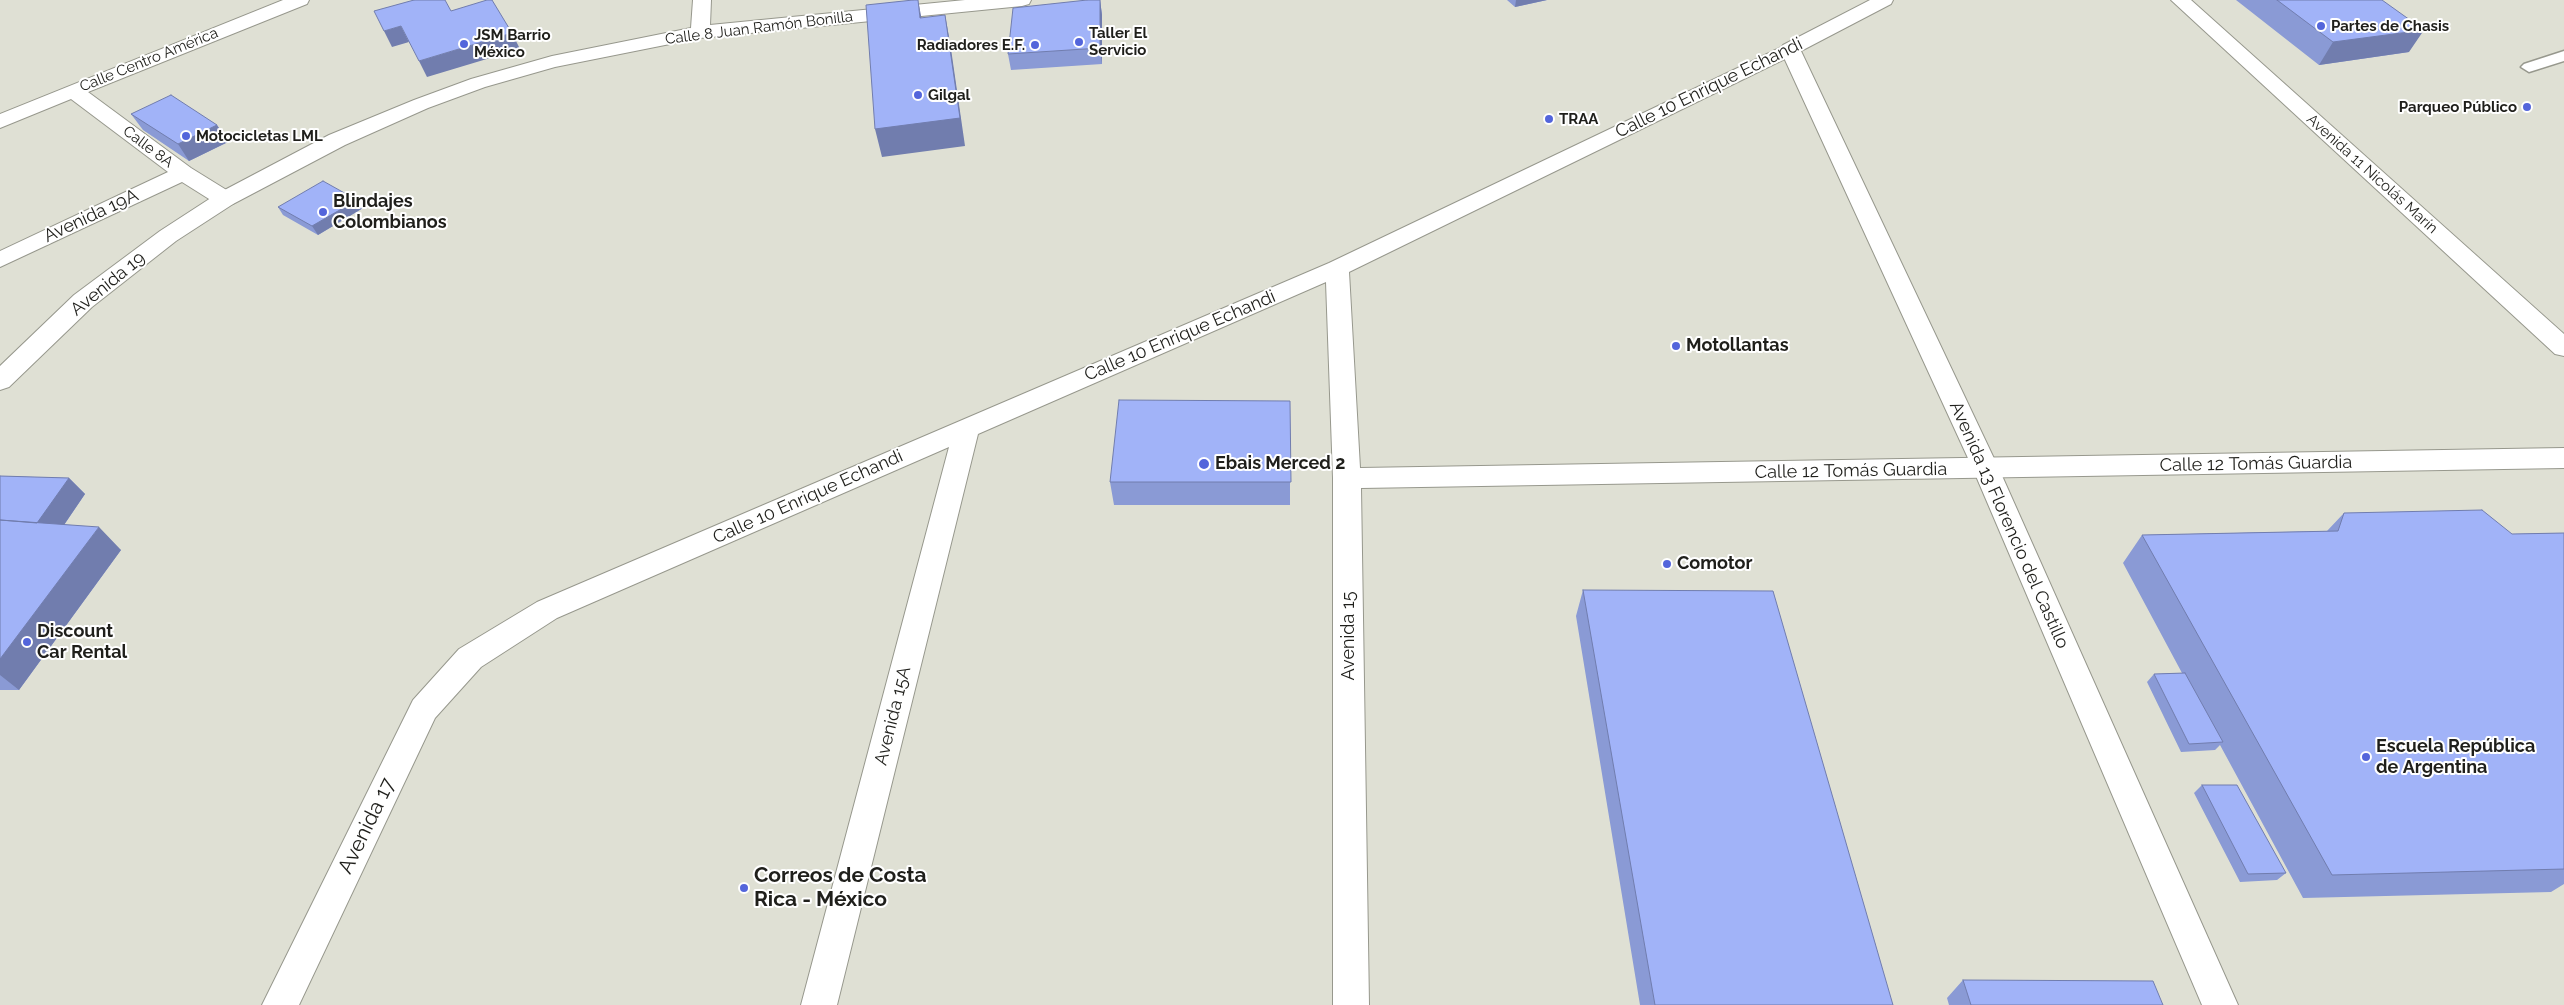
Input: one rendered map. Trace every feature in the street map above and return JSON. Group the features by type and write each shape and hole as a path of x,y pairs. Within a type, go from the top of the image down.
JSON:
{"street":[{"name":"Calle Centro América","path":"0,122 300,0"},
{"path":"700,32 702,0"},
{"name":"Calle 8 Juan Ramón Bonilla","path":"225,199 336,140 421,104 478,83 552,62 700,32 1022,0"},
{"name":"Calle 10 Enrique Echandi","path":"470,658 547,610 1337,268 1790,49 1884,0"},
{"name":"Avenida 11 Nicolás Marín","path":"2180,0 2564,348"},
{"name":"Avenida 13 Florencio del Castillo","path":"1790,49 1986,469 2220,1005"},
{"name":"Calle 8A","path":"73,91 183,173 225,199"},
{"name":"Avenida 19A","path":"0,260 183,173"},
{"name":"Avenida 19","path":"0,381 83,301 168,236 225,199"},
{"name":"Avenida 15","path":"1337,268 1348,478 1351,1005"},
{"name":"Avenida 15A","path":"819,1005 967,428"},
{"name":"Calle 12 Tomás Guardia","path":"1348,478 2564,458"},
{"name":"Avenida 17","path":"280,1005 424,709 470,658"}],"lane":[{"path":"2529,66 2564,56"}],"building":[{"name":"JSM Barrio México","path":"414,0 445,0 451,11 492,0 512,33 419,61 401,26 384,31 374,11"},
{"name":"Gilgal","path":"918,0 920,18 945,15 960,118 875,129 866,5"},
{"path":"1100,0 1100,48 1008,54 1013,8"},
{"path":"2277,0 2382,0 2424,30 2333,42"},
{"path":"171,95 217,125 178,144 131,114"},
{"name":"Blindajes Colombianos","path":"323,181 357,200 312,226 278,207"},
{"name":"Ebais Merced 2","path":"1119,400 1290,401 1291,482 1110,482"},
{"path":"0,476 69,478 37,523 0,520"},
{"path":"2482,510 2512,534 2564,533 2564,869 2332,875 2142,535 2338,531 2344,513"},
{"path":"0,520 99,527 0,659"},
{"path":"1583,590 1773,591 1893,1005 1655,1005"},
{"path":"2185,673 2223,742 2189,744 2154,674"},
{"path":"2202,785 2237,785 2286,873 2248,874"},
{"path":"1963,980 2153,981 2163,1005 1971,1005"}],"place":[{"name":"Partes de Chasis","path":"2321,26"},
{"name":"Taller El Servicio","path":"1079,42"},
{"name":"JSM Barrio México","path":"464,44"},
{"name":"Radiadores E.F.","path":"1035,45"},
{"name":"Gilgal","path":"918,95"},
{"name":"Parqueo Público","path":"2527,107"},
{"name":"TRAA","path":"1549,119"},
{"name":"Motocicletas LML","path":"186,136"},
{"name":"Blindajes Colombianos","path":"323,212"},
{"name":"Motollantas","path":"1676,346"},
{"name":"Ebais Merced 2","path":"1204,464"},
{"name":"Comotor","path":"1667,564"},
{"name":"Discount Car Rental","path":"27,642"},
{"name":"Escuela República de Argentina","path":"2366,757"},
{"name":"Correos de Costa Rica - México","path":"744,888"}]}
